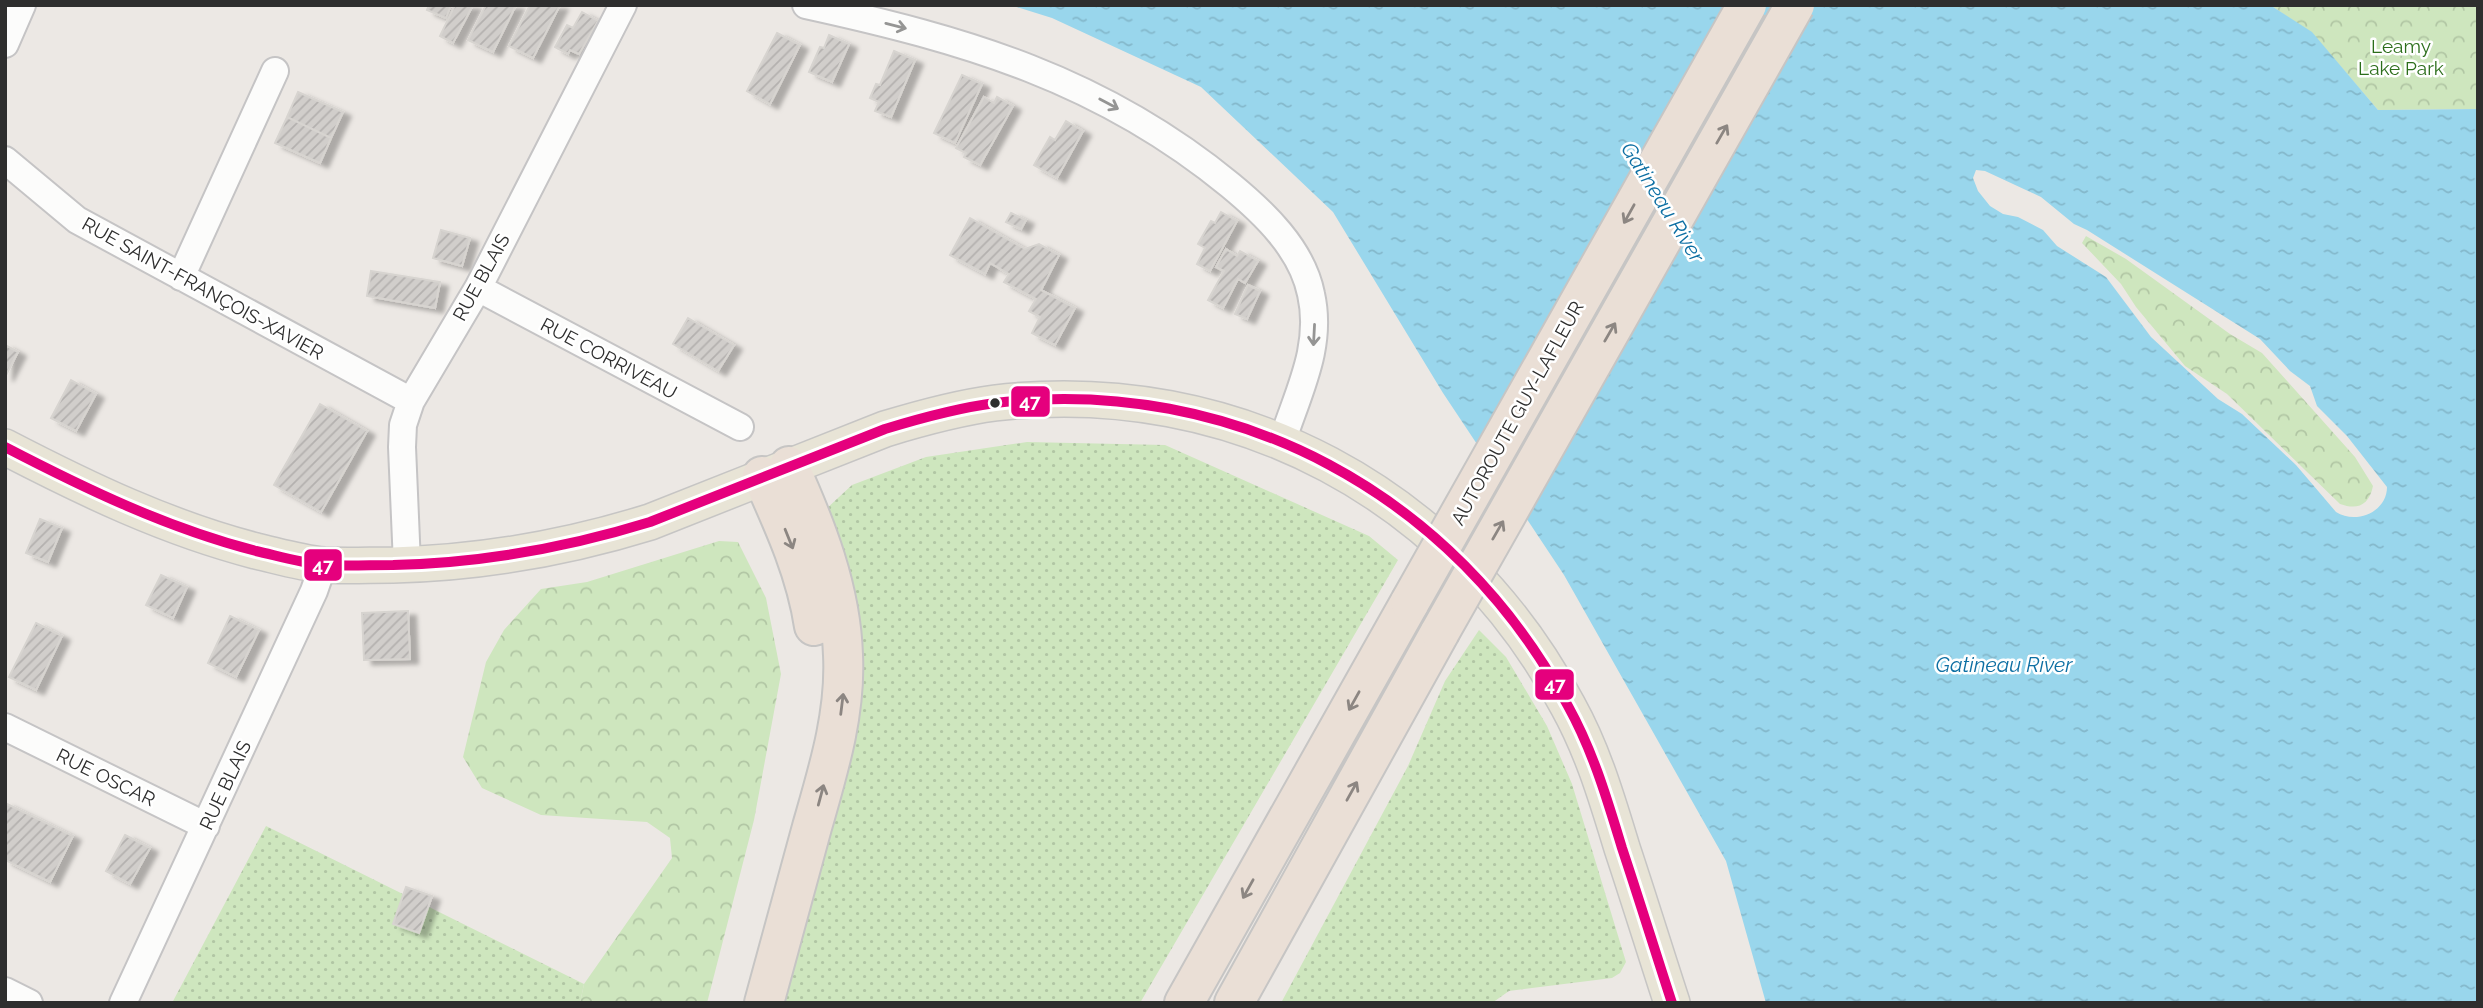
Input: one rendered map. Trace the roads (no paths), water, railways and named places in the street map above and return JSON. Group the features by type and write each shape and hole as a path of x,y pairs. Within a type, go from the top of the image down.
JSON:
{"highway":[{"name":"AUTOROUTE GUY-LAFLEUR","path":"1184,1003 1747,5"},
{"name":"AUTOROUTE GUY-LAFLEUR","path":"1234,1003 1440,632 1795,5"},
{"path":"741,1003 810,737 818,684 817,650 810,602 776,471"},
{"path":"764,1003 832,755 844,686 842,633 833,583 815,529 776,471"}],"main road":[{"path":"5,447 88,489 174,526 249,549 323,565 407,564 481,560 578,542 650,522 874,433 925,417 979,405 1034,400 1102,400 1168,408 1232,424 1282,442 1357,480 1421,525 1483,585 1541,659 1569,707 1594,760 1672,1003"}],"street":[{"path":"5,44 22,5"},
{"name":"RUE BLAIS","path":"407,564 402,447 403,425 411,401 478,288 623,5"},
{"path":"806,5 932,35 1003,57 1074,86 1145,124 1207,166 1254,205 1280,234 1302,268 1313,306 1313,352 1282,442"},
{"path":"181,277 275,71"},
{"name":"RUE SAINT-FRANÇOIS-XAVIER","path":"5,160 77,220 411,401"},
{"name":"RUE CORRIVEAU","path":"478,288 740,427"},
{"name":"RUE BLAIS","path":"123,1003 314,591 323,565"},
{"name":"RUE OSCAR","path":"5,727 206,826"},
{"path":"5,991 29,1003"}],"water":[{"name":"Gatineau River","path":"1010,5 2270,5 2312,32 2378,110 2478,109 2478,1003 1766,1003 1726,861 1564,575 1443,393 1333,212 1201,87 1052,18","holes":["1976,170 1985,171 2041,197 2074,224 2260,339 2290,371 2310,386 2317,406 2347,436 2387,487 2382,503 2369,514 2361,516 2344,516 2336,512 2296,465 2242,414 2218,399 2151,337 2106,277 2057,246 2043,230 1990,206 1978,191 1973,178"]}],"park label":[{"name":"Leamy Lake Park","path":"2401,57"}]}
